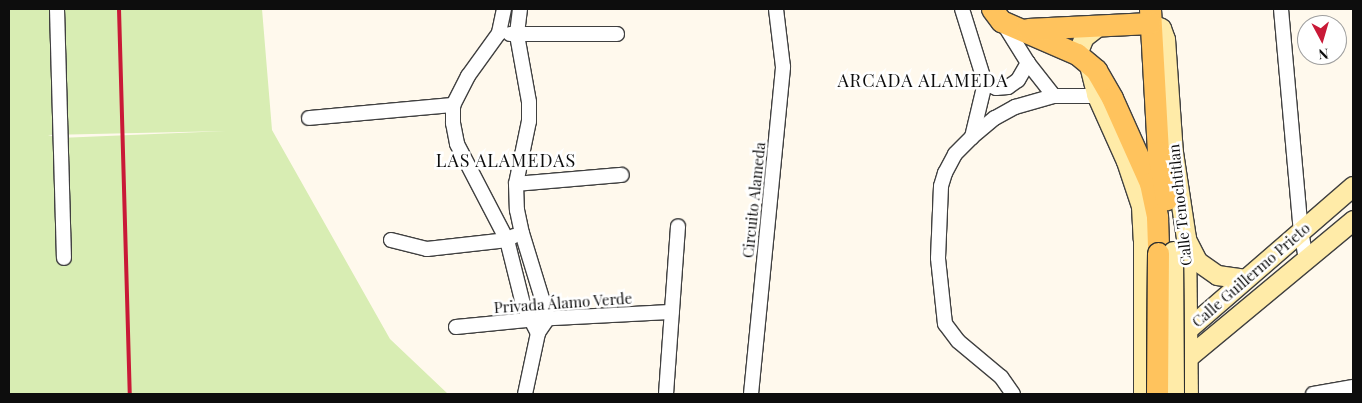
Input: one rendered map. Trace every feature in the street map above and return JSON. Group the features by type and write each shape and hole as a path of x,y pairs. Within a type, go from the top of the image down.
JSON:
{"main road":[{"path":"997,15 1023,30 1083,58 1150,183 1157,217 1172,248"},
{"path":"1023,30 1098,26 1150,16"},
{"name":"Calle Tenochtitlan","path":"1148,391 1172,248 1158,152 1150,16"}],"street":[{"path":"57,9 64,258"},
{"path":"504,9 499,33 468,76 453,105 456,144 508,240 523,304 529,320 538,333"},
{"path":"520,9 517,35 528,102 529,120 516,184 517,210 548,318 538,333 525,394"},
{"name":"Circuito Alameda","path":"751,394 783,67 776,9"},
{"path":"962,9 985,83 972,137"},
{"path":"1281,9 1301,231 1306,260"},
{"path":"997,15 1028,63 1054,96"},
{"path":"1083,58 1084,37 1098,26"},
{"path":"499,33 517,35 617,34"},
{"path":"985,83 996,88 1008,87 1018,80 1028,63"},
{"path":"1013,394 1001,377 958,342 945,324 942,314 938,258 940,186 955,154 995,118 1015,107 1054,96 1104,96 1126,162 1140,206 1144,239 1143,356 1148,391"},
{"path":"309,118 453,105"},
{"path":"516,184 622,175"},
{"name":"Calle Guillermo Prieto","path":"1143,356 1188,330 1353,186"},
{"name":"Calle Guillermo Prieto","path":"1148,391 1188,360 1353,220"},
{"path":"666,394 678,226"},
{"path":"391,240 427,249 508,240 522,232"},
{"path":"1172,248 1197,261 1217,275 1244,280"},
{"name":"Calle Tenochtitlan","path":"1172,248 1188,330 1188,394"},
{"name":"Calle Tenochtitlan","path":"1172,248 1174,394"},
{"name":"Privada Álamo Verde","path":"456,327 548,318 672,312"},
{"path":"1313,394 1353,387"}],"green space":[{"path":"9,9 262,9 272,130 390,339 448,394 9,394","holes":["226,131 59,138 48,135"]}],"railway":[{"path":"119,9 130,394"}],"district":[{"name":"ARCADA ALAMEDA","path":"923,80"},
{"name":"LAS ALAMEDAS","path":"506,160"}]}
